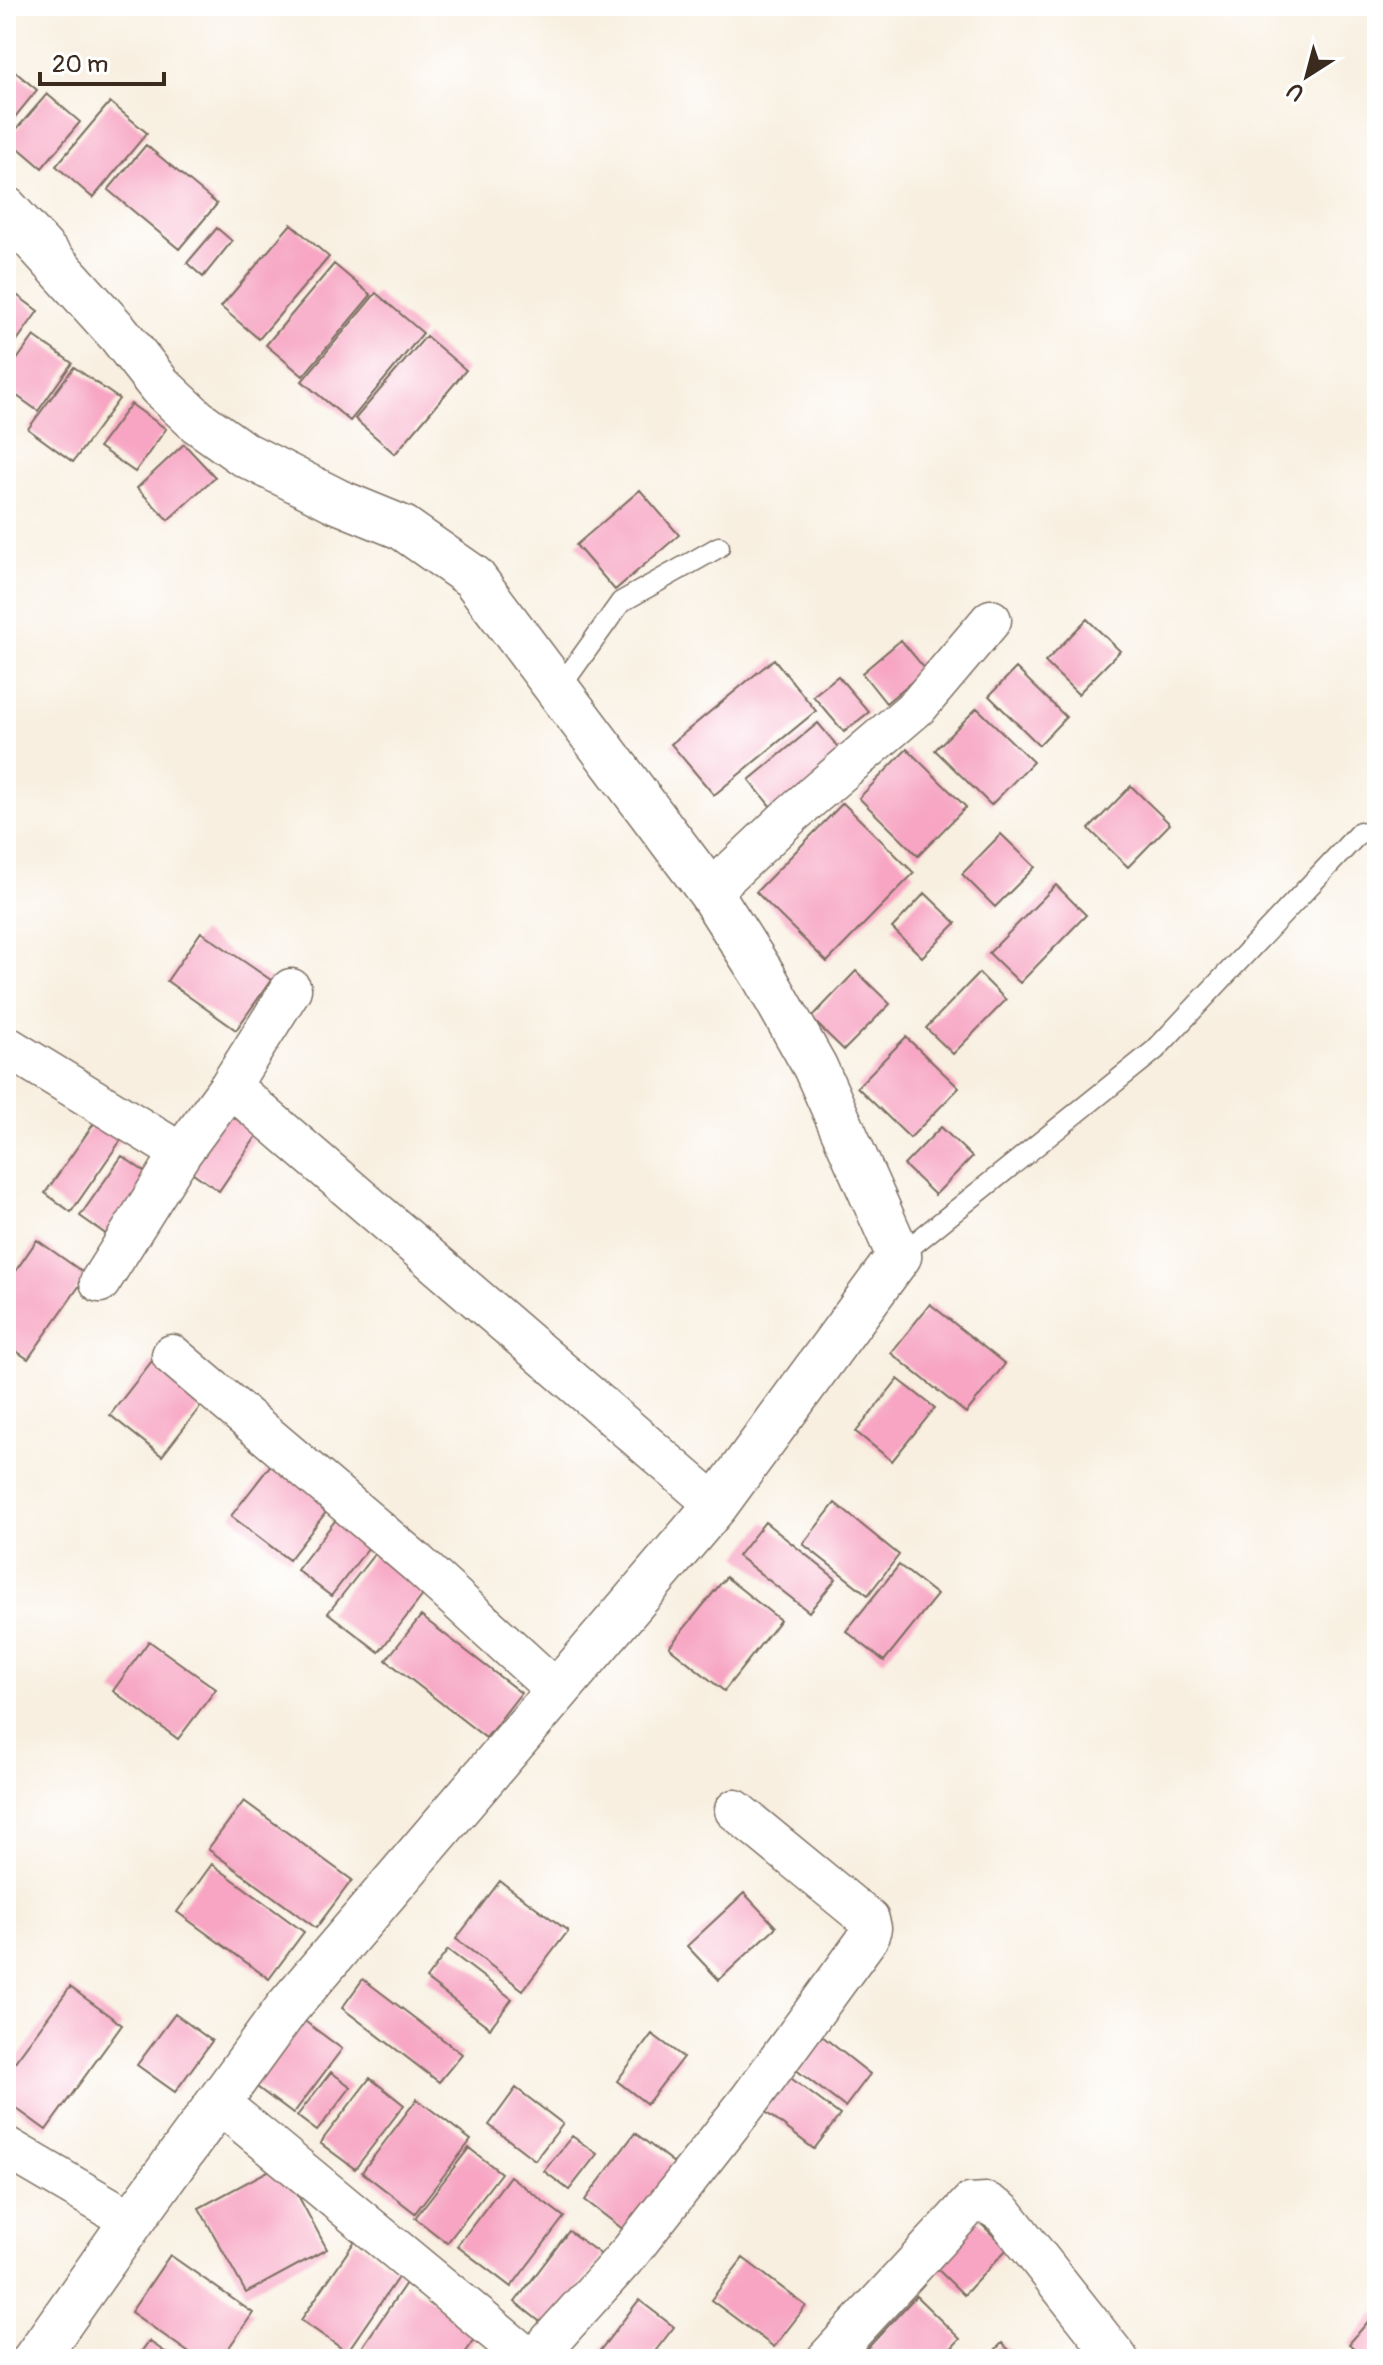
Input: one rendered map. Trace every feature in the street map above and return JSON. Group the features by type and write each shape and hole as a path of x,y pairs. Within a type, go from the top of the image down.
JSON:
{"street":[{"path":"6,209 119,334 160,386 197,421 242,453 337,501 403,528 473,577 710,892 763,975 815,1067 899,1256 716,1505 287,2008 35,2359"},
{"path":"710,892 792,814 919,705 991,620"},
{"path":"100,1282 181,1153 230,1086 291,989"},
{"path":"6,1046 181,1153"},
{"path":"230,1086 716,1505"},
{"path":"172,1355 417,1563 556,1690"},
{"path":"218,2102 531,2359 631,2251 751,2098 868,1938 871,1928 869,1920 735,1810"},
{"path":"6,2147 132,2221"},
{"path":"827,2359 970,2204 987,2203 1003,2213 1118,2359"}],"lane":[{"path":"558,690 621,602 719,547"},
{"path":"899,1256 1155,1050 1360,832"}],"building":[{"path":"13,70 37,90 6,128 6,78"},
{"path":"47,94 80,122 42,168 8,139"},
{"path":"110,102 147,133 93,198 56,166"},
{"path":"146,145 217,204 179,249 108,190"},
{"path":"291,224 329,257 259,339 221,307"},
{"path":"217,228 232,241 203,277 187,263"},
{"path":"334,264 371,295 303,376 266,345"},
{"path":"6,287 38,311 6,356"},
{"path":"376,293 423,333 350,421 302,381"},
{"path":"34,336 72,363 38,411 6,388 6,375"},
{"path":"426,336 466,370 395,454 355,419"},
{"path":"74,367 119,399 73,462 28,429"},
{"path":"131,404 166,429 135,472 99,447"},
{"path":"184,444 215,477 168,520 137,488"},
{"path":"640,490 679,535 615,590 576,545"},
{"path":"1087,619 1120,651 1078,694 1045,662"},
{"path":"901,640 926,670 886,703 862,673"},
{"path":"774,659 816,711 714,795 671,744"},
{"path":"1016,668 1066,717 1039,745 989,696"},
{"path":"838,676 869,712 844,732 813,696"},
{"path":"977,708 1033,762 991,805 935,750"},
{"path":"818,723 845,755 775,812 749,780"},
{"path":"907,749 966,807 918,856 859,798"},
{"path":"1131,786 1170,824 1128,867 1089,829"},
{"path":"843,803 914,873 827,962 756,892"},
{"path":"1001,834 1035,867 995,907 962,874"},
{"path":"1056,885 1086,915 1020,983 989,953"},
{"path":"925,893 956,923 922,957 892,928"},
{"path":"201,932 271,980 236,1030 167,981"},
{"path":"856,971 890,1004 844,1050 811,1018"},
{"path":"979,973 1006,1000 953,1054 926,1028"},
{"path":"906,1037 959,1088 910,1138 857,1087"},
{"path":"226,1112 258,1134 219,1191 186,1168"},
{"path":"95,1122 121,1140 71,1212 45,1193"},
{"path":"941,1127 972,1157 935,1195 904,1165"},
{"path":"122,1156 152,1177 110,1237 80,1216"},
{"path":"37,1240 87,1275 28,1359 6,1344 6,1285"},
{"path":"930,1304 1005,1364 966,1413 891,1353"},
{"path":"152,1361 204,1402 162,1456 110,1415"},
{"path":"898,1379 935,1408 892,1461 856,1432"},
{"path":"273,1462 330,1507 289,1560 231,1516"},
{"path":"835,1503 899,1555 868,1595 803,1544"},
{"path":"338,1517 372,1543 331,1596 297,1570"},
{"path":"765,1522 836,1579 809,1612 738,1556"},
{"path":"380,1547 430,1586 379,1652 328,1613"},
{"path":"899,1565 937,1595 884,1661 846,1631"},
{"path":"726,1577 780,1620 724,1691 669,1647"},
{"path":"421,1616 521,1693 486,1738 386,1660"},
{"path":"149,1641 216,1689 178,1739 113,1691"},
{"path":"244,1801 352,1880 316,1928 208,1849"},
{"path":"212,1864 304,1932 269,1979 177,1912"},
{"path":"500,1881 568,1931 523,1990 456,1939"},
{"path":"744,1893 776,1927 719,1980 687,1946"},
{"path":"448,1950 512,1999 490,2028 426,1979"},
{"path":"363,1979 462,2054 439,2082 342,2008"},
{"path":"70,1987 122,2025 46,2130 6,2101 6,2074"},
{"path":"175,2014 212,2041 175,2092 137,2065"},
{"path":"302,2019 342,2049 293,2114 253,2084"},
{"path":"817,2032 870,2074 845,2107 791,2066"},
{"path":"652,2034 683,2057 647,2104 617,2081"},
{"path":"331,2072 351,2087 317,2131 297,2116"},
{"path":"788,2076 840,2115 814,2149 763,2110"},
{"path":"370,2078 404,2105 355,2169 320,2143"},
{"path":"516,2088 563,2124 535,2160 489,2125"},
{"path":"417,2099 471,2140 415,2213 362,2172"},
{"path":"635,2133 679,2167 628,2233 585,2200"},
{"path":"572,2136 597,2154 569,2190 544,2171"},
{"path":"469,2148 501,2173 447,2243 415,2218"},
{"path":"281,2164 327,2249 246,2293 199,2208"},
{"path":"510,2176 564,2217 511,2287 457,2246"},
{"path":"972,2215 1007,2249 964,2295 929,2261"},
{"path":"569,2231 603,2256 548,2328 515,2302"},
{"path":"355,2241 401,2273 347,2352 301,2320"},
{"path":"170,2255 253,2313 221,2359 198,2359 131,2312"},
{"path":"743,2258 806,2306 774,2347 711,2300"},
{"path":"406,2283 479,2333 461,2359 382,2359 363,2346"},
{"path":"916,2296 960,2339 941,2359 874,2359 865,2351"},
{"path":"639,2300 674,2327 649,2359 597,2359 595,2357"},
{"path":"1377,2311 1377,2359 1367,2359 1349,2344"},
{"path":"149,2341 175,2359 136,2359"},
{"path":"1002,2343 1018,2359 986,2359"}]}
